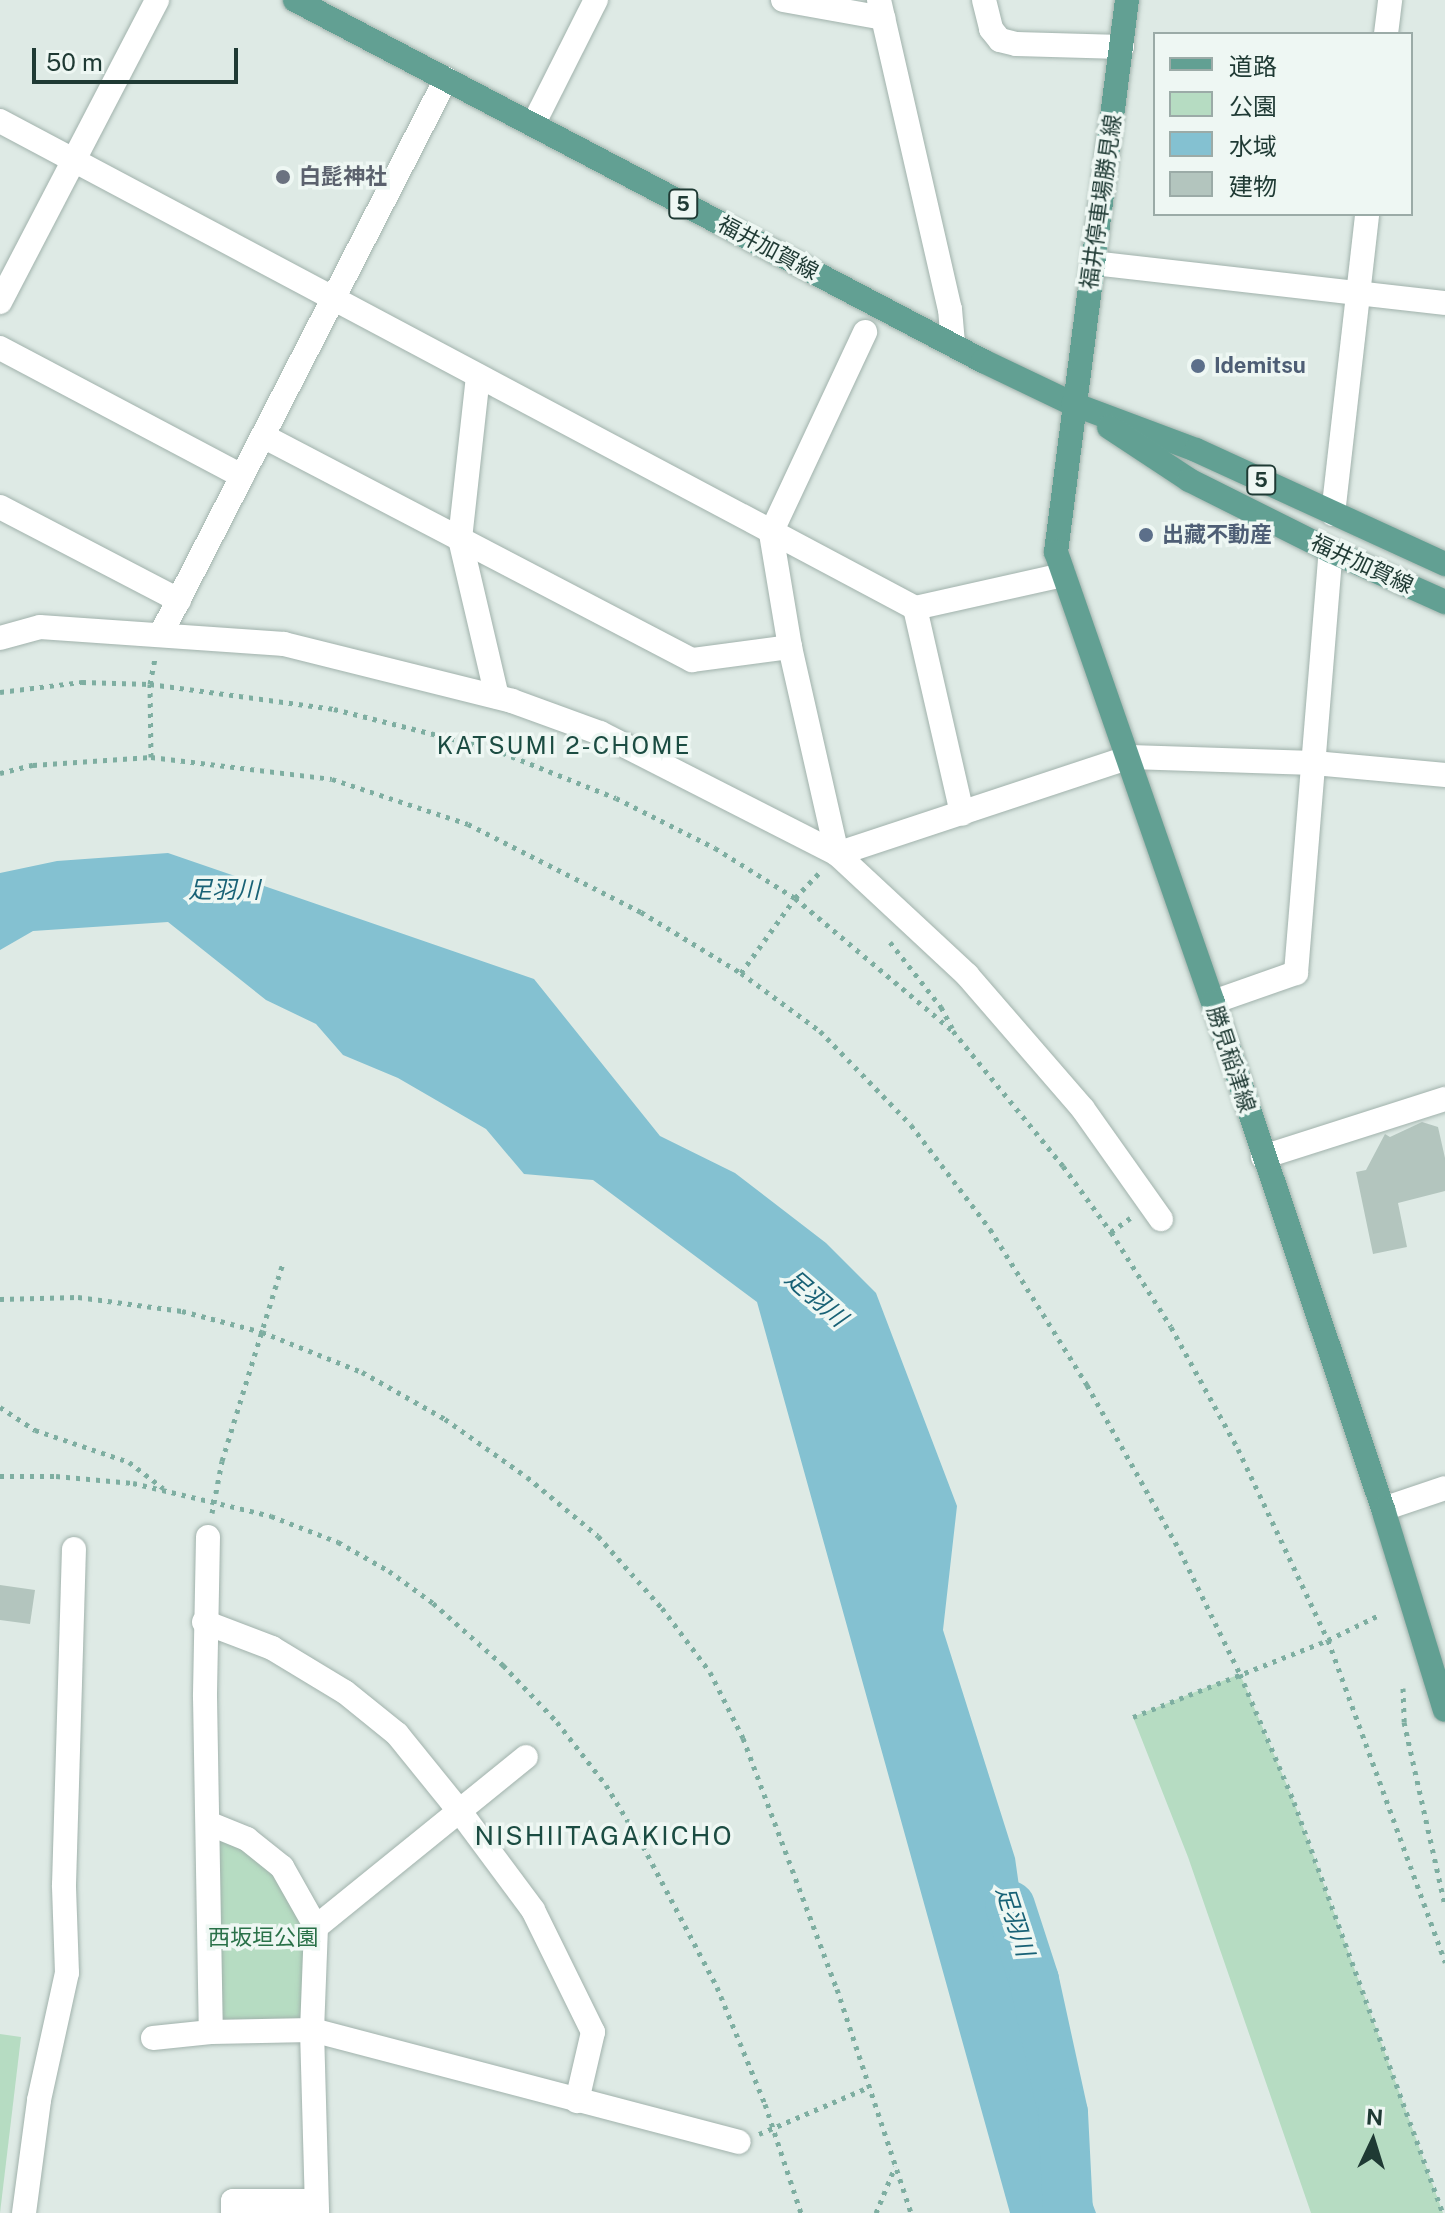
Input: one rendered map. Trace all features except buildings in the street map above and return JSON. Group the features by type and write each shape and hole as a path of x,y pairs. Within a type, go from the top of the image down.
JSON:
{"main road":[{"name":"福井加賀線","path":"295,0 1073,404 1196,450 1445,564"},
{"name":"福井停車場勝見線","path":"1073,404 1127,0"},
{"name":"福井加賀線","path":"1073,404 1189,480 1331,551 1445,602"},
{"name":"勝見稲津線","path":"1073,404 1056,552 1213,1002 1383,1509 1445,1710"}],"street":[{"path":"0,302 157,0"},
{"path":"533,125 596,0"},
{"path":"783,0 881,9 950,309 953,344"},
{"path":"984,0 991,29 1000,40 1016,44 1122,47"},
{"path":"1386,32 1390,0"},
{"path":"161,634 446,79"},
{"path":"0,121 915,608 1063,575"},
{"path":"1333,514 1367,216"},
{"path":"1093,263 1445,303"},
{"path":"837,854 790,647 771,533 865,332"},
{"path":"0,348 242,476"},
{"path":"478,376 460,539 497,697"},
{"path":"263,436 692,660 790,647"},
{"path":"0,507 179,600"},
{"path":"1213,1002 1296,973 1331,551"},
{"path":"915,608 962,814"},
{"path":"0,638 40,627 284,644 497,697 600,733 837,854 967,975 1083,1109 1161,1219"},
{"path":"837,854 1130,757 1314,763 1445,775"},
{"path":"1263,1157 1445,1099"},
{"path":"1383,1509 1445,1488"},
{"path":"208,1537 204,1622 211,2032"},
{"path":"24,2213 39,2100 67,1973 64,1885 74,1549"},
{"path":"204,1622 272,1648 345,1692 397,1734 461,1813 533,1910 593,2032 577,2101"},
{"path":"316,1927 461,1813 526,1757"},
{"path":"208,1823 247,1839 282,1867 316,1927 312,2030 317,2207 233,2201 233,2213"},
{"path":"153,2038 211,2032 312,2030 739,2142"}],"path":[{"path":"151,757 150,684 161,634"},
{"path":"0,692 82,682 150,684 334,709 493,749 616,798 715,848 795,898 953,1031 1063,1166 1111,1232 1171,1327 1238,1449 1328,1640 1445,1961"},
{"path":"0,773 33,765 151,757 332,779 468,824 641,912 741,973 820,1031 911,1125 990,1229 1087,1385 1180,1551 1240,1674 1294,1802 1443,2213"},
{"path":"741,973 795,898 837,854"},
{"path":"215,1500 222,1461 283,1263"},
{"path":"0,1299 78,1297 182,1311 262,1332 362,1372 445,1419 527,1477 598,1536 662,1608 710,1672 743,1738 779,1825 911,2213"},
{"path":"0,1407 35,1430 129,1462 167,1491"},
{"path":"0,1476 56,1476 133,1483 215,1500 338,1542 389,1571 433,1603 503,1665 557,1722 606,1785 643,1846 717,1987 773,2128 801,2213"},
{"path":"1133,1717 1328,1640 1379,1615"},
{"path":"1403,1688 1404,1722 1445,1906"},
{"path":"739,2142 869,2087"},
{"path":"876,2213 896,2166"}],"green space":[{"path":"1240,1674 1294,1802 1443,2213 1311,2213 1188,1857 1133,1717"},
{"name":"西坂垣公園","path":"214,1837 239,1841 273,1866 309,1928 301,2026 218,2025"},
{"path":"0,2034 21,2037 0,2213"}],"water":[{"path":"168,853 534,979 660,1136 735,1173 826,1243 876,1293 957,1506 943,1630 1015,1858 1047,2082 1096,2213 1010,2213 757,1302 593,1180 524,1174 486,1129 398,1078 343,1055 316,1024 266,1000 168,922 33,931 0,950 0,873 57,861"}],"waterway":[{"name":"足羽川","path":"1010,1906 1034,1980 1063,2113 1068,2213"}],"place":[{"name":"白髭神社","path":"283,177"},
{"name":"Idemitsu","path":"1198,366"},
{"name":"出藏不動産","path":"1146,535"}],"district":[{"name":"KATSUMI 2-CHOME","path":"564,746"},
{"name":"NISHIITAGAKICHO","path":"604,1836"}]}
